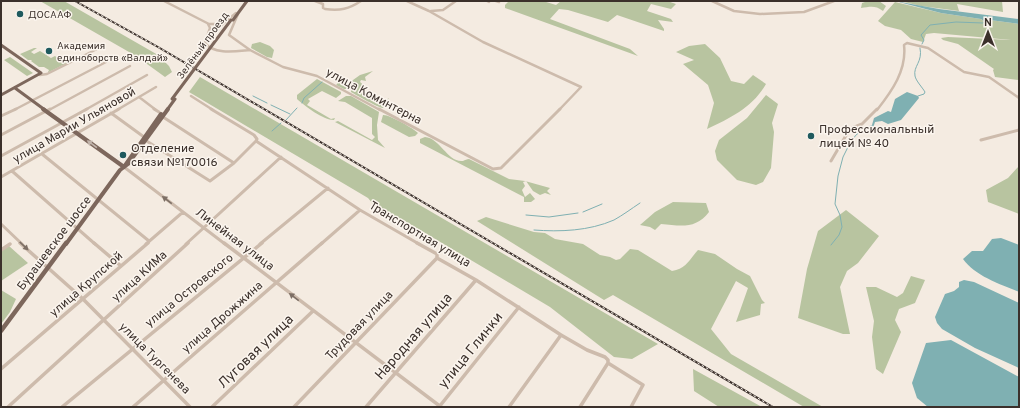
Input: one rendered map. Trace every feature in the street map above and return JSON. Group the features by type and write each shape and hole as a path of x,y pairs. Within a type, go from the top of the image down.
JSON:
{"main road":[{"name":"Зелёный проезд","path":"174,99 246,1"},
{"path":"1,45 40,73 40,75 1,95"},
{"name":"Линейная улица","path":"15,88 124,166"},
{"name":"Бурашевское шоссе","path":"145,138 163,117 174,99"},
{"name":"Бурашевское шоссе","path":"1,331 124,166 128,164 174,99"}],"street":[{"path":"164,1 208,24 222,24"},
{"path":"315,1 323,4 323,8 325,9 343,11 348,10 361,1"},
{"path":"407,1 429,11 443,10 456,1"},
{"path":"712,1 734,11 752,14 792,14 812,10 834,1"},
{"name":"улица Коминтерна","path":"237,13 229,34 244,47 283,67 317,76 497,170 501,168 581,86 484,42 429,11"},
{"path":"207,38 237,13"},
{"path":"208,24 210,28 206,45 211,49 224,51 250,50"},
{"path":"831,161 848,132 864,122 894,87 905,61 906,54 904,45 907,43 928,48 964,72 988,77 1019,98"},
{"path":"238,51 244,47"},
{"path":"40,75 47,74 97,49"},
{"path":"1,116 106,62"},
{"path":"1,135 130,66"},
{"path":"1,156 147,75"},
{"name":"улица Марии Ульяновой","path":"1,177 156,88"},
{"name":"Транспортная улица","path":"190,96 254,135 257,139 256,142 360,210 437,254 437,258 476,280 561,335 587,350 605,357 608,360 608,363 643,385 631,407"},
{"path":"139,97 159,112"},
{"path":"111,113 208,181 213,180 234,163 256,142"},
{"path":"163,117 234,163"},
{"path":"981,140 1019,130"},
{"path":"42,154 149,241"},
{"name":"улица КИМа","path":"8,407 281,157"},
{"name":"Линейная улица","path":"124,166 440,407"},
{"path":"12,171 121,266"},
{"name":"улица Островского","path":"62,407 328,188"},
{"name":"улица Дрожжина","path":"133,407 360,210"},
{"name":"улица Крупской","path":"1,369 183,212"},
{"name":"улица Тургенева","path":"1,224 47,268 83,299 190,407"},
{"path":"1,250 10,244"},
{"name":"Трудовая улица","path":"294,407 437,258"},
{"name":"Народная улица","path":"366,407 476,280"},
{"name":"улица Глинки","path":"440,407 519,307"},
{"name":"Луговая улица","path":"212,407 313,311"},
{"path":"509,407 561,335"},
{"path":"580,407 608,363"}],"green space":[{"path":"40,1 64,1 158,55 169,66 172,72 165,77 136,56"},
{"path":"509,1 543,1 556,5 561,1 667,1 676,4 671,9 651,4 647,11 671,19 673,22 658,20 664,31 617,15 608,22 568,10 559,9 550,19 630,49 638,56 505,8 505,5"},
{"path":"868,1 879,1 886,6 883,11 875,7 861,8 862,3"},
{"path":"900,1 1002,1 1003,12 957,4 959,11 921,6"},
{"path":"895,2 941,13 981,19 985,22 990,20 1019,24 1019,80 995,77 994,69 958,44 943,40 941,38 1011,40 934,33 926,34 923,42 911,39 901,30 885,26 878,21"},
{"path":"260,42 270,46 274,50 272,58 267,57 251,48 252,44"},
{"path":"705,44 720,58 731,81 744,84 753,75 766,84 755,99 741,111 725,121 707,129 714,103 708,85 683,64 694,60 676,52 689,46"},
{"path":"37,48 31,52 34,54 40,51 51,58 55,56 67,63 48,72 49,70 44,67 39,67 31,61 32,60 28,60 20,54"},
{"path":"10,57 33,73 27,76 4,60"},
{"path":"373,71 365,77 366,81 361,80 360,82 367,88 359,91 381,99 382,103 389,98 383,108 372,104 351,92 351,89 344,89 336,85 339,82 346,85 360,75"},
{"path":"200,77 658,344 632,359 614,357 550,307 405,221 382,215 368,198 189,92"},
{"path":"317,79 341,92 341,94 336,98 322,91 308,99 310,101 307,105 331,119 335,118 334,120 325,118 309,109 297,99 297,95"},
{"path":"766,95 778,104 772,123 774,132 771,168 763,182 756,185 737,180 717,160 715,151 719,140 747,118"},
{"path":"346,96 351,96 379,112 377,125 378,140 385,148 335,122 338,121 372,140 375,137 372,134 372,118 345,102 338,101"},
{"path":"383,115 401,122 418,133 415,136 409,137 381,122"},
{"path":"425,137 435,141 448,155 458,161 469,159 509,179 526,181 523,182 525,186 522,190 525,197 530,193 535,199 531,202 524,202 524,197 420,143 420,139"},
{"path":"1019,166 1019,214 988,202 986,190 1008,178"},
{"path":"526,181 550,188 547,191 551,195 545,193 540,195 533,191"},
{"path":"673,202 706,203 709,212 694,224 682,226 661,224 655,230 650,227 640,225 655,212"},
{"path":"846,210 879,236 858,263 847,271 840,287 850,334 843,334 798,318 807,269 818,231"},
{"path":"486,217 534,232 545,233 555,239 583,244 600,255 616,260 620,259 630,249 638,250 672,271 684,266 690,261 698,250 715,254 750,276 765,303 761,304 760,315 736,322 748,288 736,281 711,329 731,354 823,407 804,407 613,295 604,300 477,221"},
{"path":"9,246 28,263 1,281 1,251"},
{"path":"911,276 925,280 915,303 899,309 895,320 901,332 883,374 876,369 872,337 874,321 866,287 876,287 897,297 903,293"},
{"path":"1,290 16,299 10,312 1,324"},
{"path":"693,369 762,407 719,407 694,391"}],"water":[{"path":"895,1 939,9 1019,19 1019,24 990,20 985,22 981,19 941,13"},
{"path":"907,92 918,96 919,98 901,120 888,124 882,121 875,122 872,131 867,130 867,127 872,125 874,118 888,111 891,112 895,99"},
{"path":"1001,238 1019,245 1019,292 981,275 963,259 972,251 983,251 992,239"},
{"path":"964,280 974,282 1019,303 1019,368 975,348 942,329 937,323 935,317 945,294 954,291 959,287 959,282"},
{"path":"951,340 1019,377 1019,407 928,407 917,398 912,383 926,343"}],"waterway":[{"path":"922,44 924,40 921,35 930,25 956,22 983,23 985,21"},
{"path":"918,96 924,94 925,92 915,76 915,69 921,53 920,48"},
{"path":"302,103 304,98 322,82"},
{"path":"253,96 267,103"},
{"path":"271,105 290,114"},
{"path":"286,120 297,108"},
{"path":"272,131 281,123"},
{"path":"831,245 839,235 842,227 840,215 835,204 838,176 843,157 851,141 857,134 868,129"},
{"path":"534,230 564,231 585,229 614,220 640,203"},
{"path":"583,212 602,204"},
{"path":"526,215 549,217 578,213"}],"railway":[{"path":"75,1 158,47 773,407"}],"place":[{"name":"ДОСААФ","path":"20,14"},
{"name":"Академия единоборств «Валдай»","path":"49,51"},
{"name":"Профессиональный лицей № 40","path":"811,136"},
{"name":"Отделение связи №170016","path":"123,155"}]}
